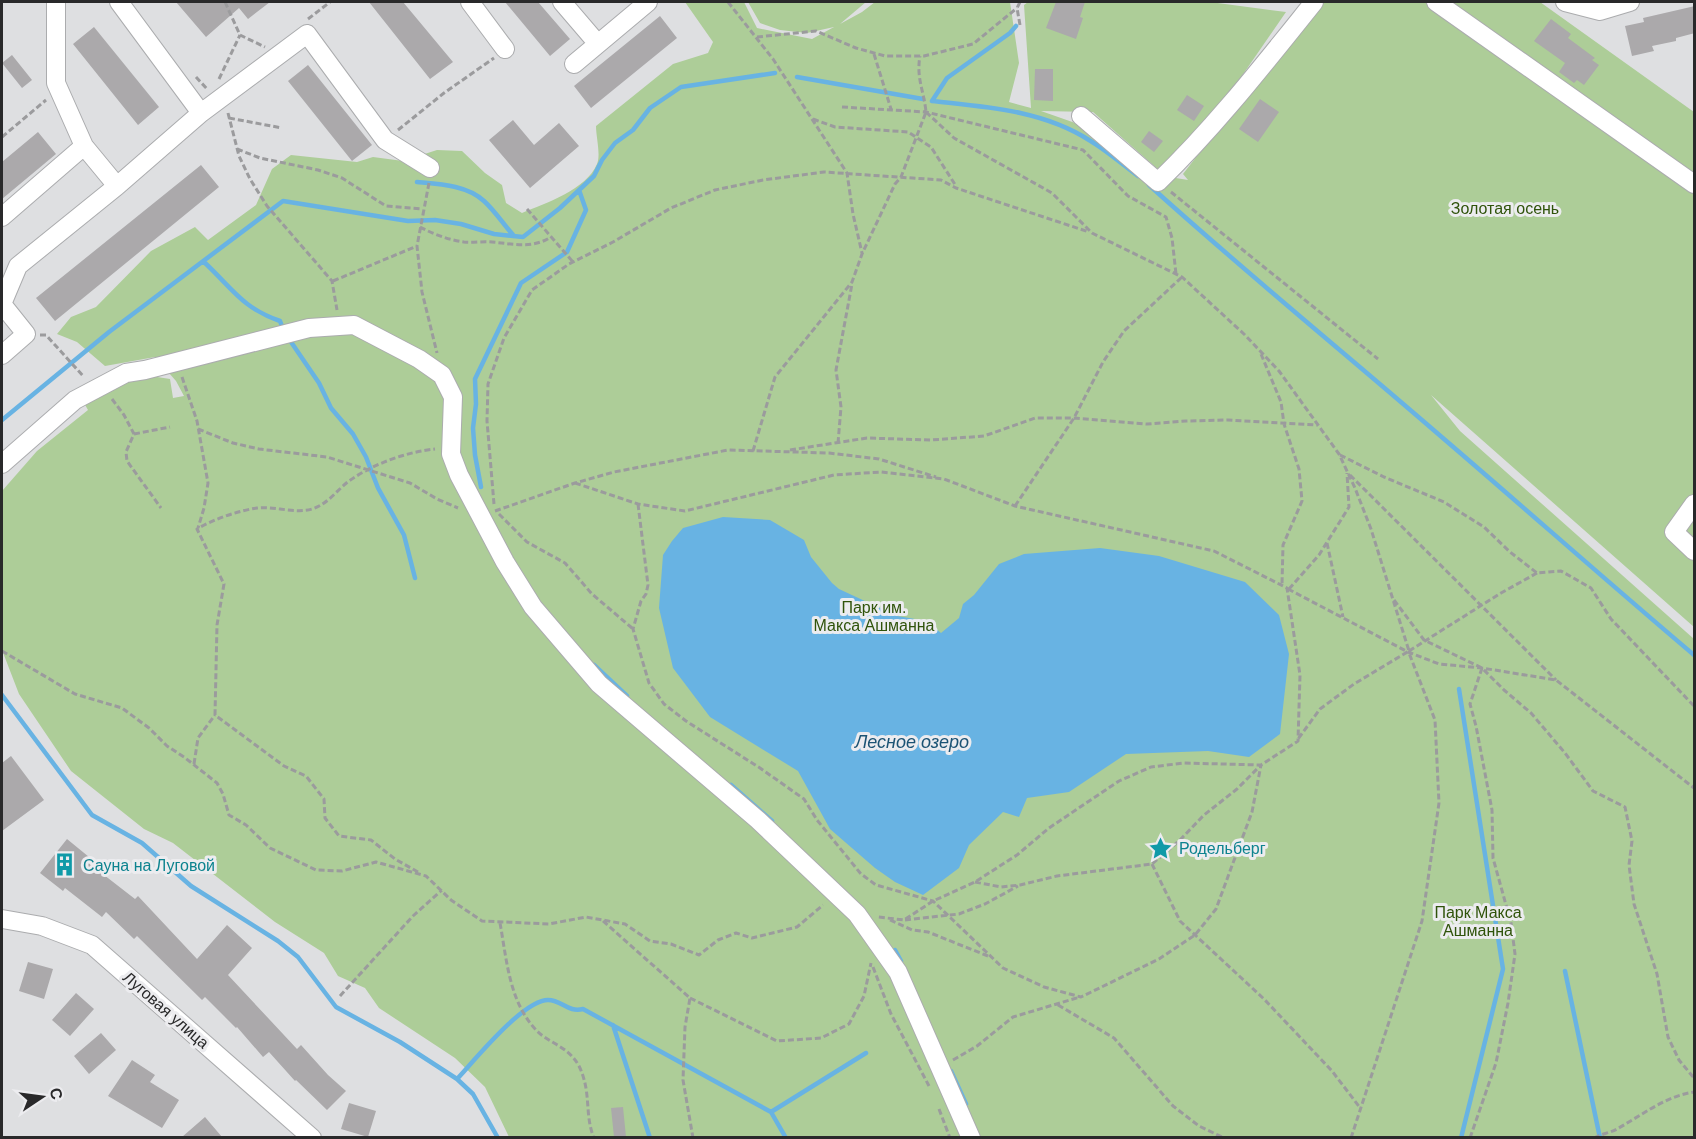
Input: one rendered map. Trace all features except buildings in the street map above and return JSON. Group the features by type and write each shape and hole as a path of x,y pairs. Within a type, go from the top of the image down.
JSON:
{"street":[{"path":"56,2 59,90 84,146 117,186"},
{"path":"119,2 201,113"},
{"path":"470,2 506,49"},
{"path":"562,2 598,44"},
{"path":"574,64 648,2"},
{"path":"1081,116 1158,182 1262,66 1314,2"},
{"path":"1436,2 1695,184"},
{"path":"1565,2 1600,11 1630,2"},
{"path":"2,355 26,334 2,304 18,266 117,186 201,113 217,92 272,54 308,34 385,140 430,168"},
{"path":"2,217 84,146"},
{"path":"2,464 75,400 126,373 309,328 354,325 419,359 442,375 453,397 451,454 459,476 490,513 505,562 533,607 599,684 758,820 857,914 898,972 970,1137"},
{"path":"1695,504 1674,532 1695,551"},
{"name":"Луговая улица","path":"2,920 42,926 92,945 312,1137"}],"path":[{"path":"225,2 240,35 272,54"},
{"path":"304,22 330,2"},
{"path":"728,2 757,37 790,84 847,173 862,254"},
{"path":"757,37 816,31 856,48 885,56 920,56 973,44 1017,8 1020,2"},
{"path":"1017,8 1020,24"},
{"path":"217,92 240,35"},
{"path":"385,140 444,93 506,49"},
{"path":"873,53 891,109"},
{"path":"838,443 841,407 837,370 852,282 862,254 895,184 901,177 926,112 918,80 920,56"},
{"path":"190,70 217,92 229,118 237,149 250,179 267,206 332,281 339,326"},
{"path":"2,137 59,90"},
{"path":"842,107 926,112 1083,150 1128,196 1166,217 1172,238 1176,274"},
{"path":"926,112 954,138 1052,193 1092,234"},
{"path":"229,118 282,128"},
{"path":"811,118 836,127 908,132 932,147 957,188"},
{"path":"237,149 260,158 318,170 342,178 386,206 422,211"},
{"path":"490,513 488,384 504,338 532,290 573,262 671,208 715,190 763,180 824,172 941,180 957,188 1092,234 1182,277 1279,371 1339,454 1371,529 1409,652 1435,720 1439,803 1422,921 1350,1137"},
{"path":"1158,182 1378,359"},
{"path":"428,186 417,246 422,292 442,375"},
{"path":"527,209 573,262"},
{"path":"420,227 432,234 464,242 491,242 522,246 541,243 551,237"},
{"path":"332,281 417,246"},
{"path":"1015,507 1074,418 1103,362 1124,331 1182,277"},
{"path":"753,451 775,377 852,282"},
{"path":"26,334 46,335 76,369"},
{"path":"1259,350 1281,402 1284,424 1299,469 1302,501 1283,545 1282,584"},
{"path":"176,361 187,389 198,429 208,483 204,508 197,529 224,584 217,625 215,715 198,738 194,764"},
{"path":"111,399 124,415 134,434"},
{"path":"779,451 867,438 931,440 984,436 1035,418 1074,418 1147,424 1228,420 1319,425"},
{"path":"134,434 170,427"},
{"path":"198,429 233,443 259,449 327,457 410,483 437,499 490,513 527,542 565,563 592,594 633,629"},
{"path":"134,434 126,452 127,461 161,508"},
{"path":"197,529 215,518 258,508 281,511 312,509 332,498 349,482 407,454 438,449 451,454"},
{"path":"490,513 614,472 729,450 829,453 879,459 944,480 1015,507 1214,551 1282,584 1409,652 1439,664 1482,668 1556,680"},
{"path":"1339,454 1384,477 1444,502 1484,527 1510,552 1537,573"},
{"path":"1288,589 1319,555 1349,507 1347,471"},
{"path":"1347,471 1556,680 1695,788"},
{"path":"575,483 638,504 685,511 834,475 881,472 944,480"},
{"path":"638,504 648,585 633,629 649,683 664,704 804,799 829,835 861,874 876,885 933,901 1003,969 1044,987 1081,997"},
{"path":"1326,543 1343,617"},
{"path":"975,882 1000,887 1020,885 1057,876 1152,864 1261,765 1298,740 1320,710 1354,684 1537,573 1561,571 1591,588 1611,619 1695,706"},
{"path":"1288,589 1300,675 1298,740"},
{"path":"1392,597 1424,640 1482,668 1531,713 1593,791 1624,807 1632,841 1629,865 1634,904 1657,975 1668,1037 1679,1060 1695,1078"},
{"path":"2,651 75,694 122,708 149,728 166,746 218,783 229,815 246,825 270,848 316,870 342,871 376,862 426,876"},
{"path":"1470,1137 1496,1064 1515,954 1511,923 1493,858 1492,810 1470,704 1482,668"},
{"path":"215,715 284,766 306,776 324,799 325,818 339,836 371,840 395,859 426,876 451,900 482,921 549,924 586,916 625,924 650,940 671,944 699,955 718,940 736,933 752,938 797,927 826,902"},
{"path":"904,920 933,901 975,882 1017,855 1049,828 1119,781 1150,767 1184,763 1261,765"},
{"path":"940,1067 977,1046 1013,1017 1081,997 1159,958 1196,935 1216,909 1252,812 1261,765"},
{"path":"1152,864 1180,921 1264,999 1332,1071 1361,1109"},
{"path":"857,914 904,920 959,914 1020,885"},
{"path":"340,996 414,916 442,890"},
{"path":"889,919 912,930 928,932 991,957"},
{"path":"602,920 690,998 777,1041 821,1038 849,1024 864,996 871,962 891,1014 931,1090"},
{"path":"500,923 513,992 527,1018 539,1033 569,1053 577,1064 586,1082 589,1126 594,1137"},
{"path":"690,998 685,1027 683,1080 693,1137"},
{"path":"1058,1005 1114,1038 1173,1106 1199,1126 1224,1137"},
{"path":"1594,1137 1615,1130 1641,1113 1685,1093 1695,1092"},
{"path":"935,1100 951,1137"}],"green space":[{"name":"Парк Макса Ашманна","path":"685,2 744,2 757,28 812,39 834,27 807,33 780,30 760,23 748,2 866,2 840,24 875,2 1010,2 1019,63 1009,102 1031,108 1024,5 1028,2 1210,2 1286,12 1226,99 1161,172 1093,112 1041,111 1098,131 1151,174 1188,180 1183,174 1316,2 1540,2 1694,112 1694,627 1431,395 1460,431 1694,639 1694,1137 509,1137 485,1087 455,1058 379,1008 365,988 338,976 324,953 275,922 173,843 144,829 71,771 19,694 2,650 2,491 37,451 88,410 84,403 138,374 170,379 173,398 184,396 176,381 155,357 105,366 77,342 57,334 71,317 96,307 151,251 195,227 208,240 256,205 272,169 291,155 357,162 373,157 403,161 437,150 462,151 485,173 502,185 506,203 522,213 553,200 575,188 592,173 598,160 596,126 673,64 708,53 713,42"}],"water":[{"name":"Лесное озеро","path":"723,517 770,520 804,540 811,557 839,589 897,616 927,621 941,633 959,618 963,604 974,595 999,564 1024,554 1100,548 1159,556 1245,582 1279,615 1289,654 1280,734 1249,757 1208,751 1126,754 1069,792 1027,798 1019,817 1003,812 969,845 959,868 923,895 895,882 875,868 830,829 798,771 710,717 673,668 659,608 663,555 683,528"}],"waterway":[{"path":"932,101 947,78 1010,33 1016,26"},
{"path":"2,420 109,332 283,201 408,221 435,220 461,224 494,234 523,237 560,208 594,176 602,160 615,143 633,130 650,108 681,87 775,73"},
{"path":"797,77 923,99"},
{"path":"932,101 973,105 1033,116 1052,122 1095,144 1138,176"},
{"path":"417,182 461,188 477,196 492,209 514,236"},
{"path":"1149,185 1694,655"},
{"path":"481,487 473,428 476,404 475,379 521,283 567,252 586,210 579,190"},
{"path":"204,262 238,296 256,310 280,321 283,329"},
{"path":"289,339 319,383 331,408 353,434 366,457 378,488 404,535 415,578"},
{"path":"594,665 627,696"},
{"path":"1459,689 1503,969 1461,1138"},
{"path":"2,695 92,815 142,843 191,886 278,941 298,957 336,1007 400,1042 457,1079 473,1094 498,1138"},
{"path":"731,785 772,821"},
{"path":"895,950 901,961"},
{"path":"1565,971 1600,1138"},
{"path":"457,1079 513,1020 538,1003 548,1000 573,1009 583,1009 771,1112 786,1138"},
{"path":"613,1025 650,1138"},
{"path":"771,1112 866,1053"},
{"path":"951,1071 966,1104"}],"place":[{"name":"Родельберг","path":"1161,848"},
{"name":"Сауна на Луговой","path":"65,865"}],"park label":[{"name":"Золотая осень","path":"1505,208"},
{"name":"Парк им. Макса Ашманна","path":"874,616"}]}
